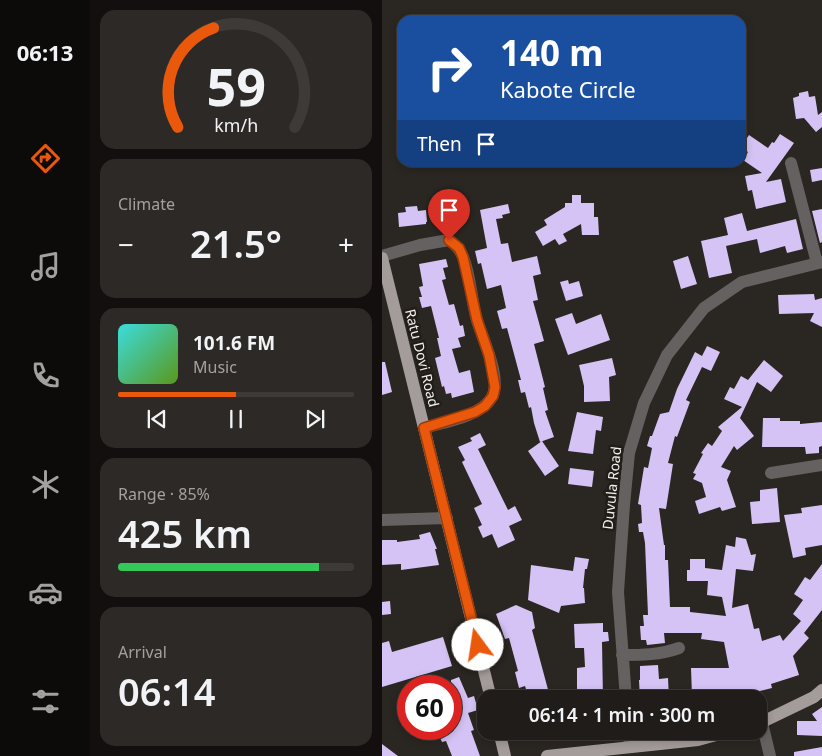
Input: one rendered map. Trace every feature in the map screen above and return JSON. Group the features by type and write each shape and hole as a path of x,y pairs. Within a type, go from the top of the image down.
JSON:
{"main road":[{"name":"Ratu Dovi Road","path":"382,257 489,690"},
{"path":"767,720 814,697 822,690"},
{"path":"501,740 505,756"},
{"path":"547,756 698,740"}],"street":[{"path":"791,163 820,262"},
{"path":"382,257 449,240 459,248 470,283 477,320 489,355 495,387 493,396 485,406 475,412 424,428"},
{"name":"Duvula Road","path":"625,690 618,592 629,453 644,403 667,356 704,308 742,282 820,262"},
{"path":"771,473 822,465"},
{"path":"382,520 447,518"},
{"path":"622,655 668,652 679,648"},
{"path":"630,740 630,747"},
{"path":"765,740 770,756"}],"building":[{"path":"808,91 809,97 815,96 818,115 822,112 822,127 816,132 804,118 796,119 793,98 799,96 799,93"},
{"path":"780,134 794,143 766,182 781,179 786,202 756,209 752,190 748,191 745,176 762,173 746,162 748,152 746,151 746,140 749,135 768,148 772,142 774,143"},
{"path":"822,168 822,180 812,182 810,170"},
{"path":"572,195 581,195 581,203 594,203 594,217 598,217 599,235 582,235 581,224 563,234 567,241 559,245 555,239 543,246 535,232 547,225 544,220 565,207 565,203 572,203"},
{"path":"508,204 510,213 502,215 503,218 496,219 501,244 508,243 512,262 537,256 541,274 533,276 538,300 533,301 544,341 534,344 545,387 543,388 548,410 545,411 554,437 540,442 531,407 529,408 525,392 521,393 518,380 521,380 507,328 502,329 497,311 506,308 501,285 487,289 481,263 478,264 475,251 487,248 480,210"},
{"path":"417,206 418,211 426,210 426,224 399,227 398,213 406,212 405,207"},
{"path":"822,209 822,242 820,243 812,211"},
{"path":"742,213 747,231 796,219 803,249 787,253 785,246 760,253 757,239 726,246 732,273 709,278 701,241 728,235 724,218"},
{"path":"688,256 697,284 681,289 673,261"},
{"path":"446,259 448,267 443,268 446,279 442,280 449,305 454,304 460,326 463,325 465,336 458,338 461,347 452,349 459,373 470,370 474,392 452,398 451,393 446,394 444,386 442,387 435,358 441,356 437,338 439,338 431,306 422,308 419,297 422,297 419,287 423,286 419,264"},
{"path":"568,280 569,284 579,281 583,296 566,301 560,282"},
{"path":"814,294 815,300 822,298 822,327 810,321 814,313 779,314 778,295"},
{"path":"572,313 576,324 601,314 610,340 568,355 555,319"},
{"path":"707,346 720,352 711,371 702,367 686,400 690,402 677,437 675,436 668,463 673,464 666,509 659,508 665,545 665,560 668,560 670,607 690,607 690,612 726,616 722,597 707,595 708,581 687,581 687,570 690,570 690,559 705,559 705,568 722,570 726,545 735,547 736,537 746,539 751,555 756,554 753,571 736,569 732,608 748,604 754,629 759,628 762,641 780,635 783,641 801,621 793,614 803,600 794,594 805,577 810,580 822,564 822,610 804,633 809,638 793,656 799,675 771,684 772,688 764,690 692,690 691,668 729,668 724,642 701,639 702,633 664,633 665,643 647,645 646,640 641,640 640,626 644,626 643,615 648,615 645,543 643,532 639,532 638,524 642,523 641,505 638,504 644,467 648,468 652,448 647,446 660,414 669,412 677,389 695,352 702,356"},
{"path":"612,358 616,375 609,377 610,401 584,402 584,386 579,365"},
{"path":"764,360 783,376 771,392 757,382 740,418 754,436 737,450 734,446 721,467 731,471 727,480 736,507 722,511 720,507 699,514 695,501 706,497 702,483 693,479 696,474 693,473 703,454 701,453 708,443 712,446 722,431 718,427 742,407 724,399 730,387 734,389 741,376 748,380"},
{"path":"382,362 385,362 392,392 382,395"},
{"path":"577,412 603,417 601,431 596,430 593,454 568,451"},
{"path":"763,418 780,418 780,421 800,421 800,424 822,422 822,446 819,447 819,453 806,454 805,447 762,447"},
{"path":"480,433 486,445 478,449 508,510 515,506 522,520 509,526 515,540 498,548 492,534 483,538 478,527 482,525 474,508 482,504 462,462 465,460 458,447 472,441 470,438"},
{"path":"542,441 559,466 545,476 528,451"},
{"path":"570,468 594,471 592,487 568,484"},
{"path":"777,488 780,522 752,524 750,502 760,501 760,490"},
{"path":"822,505 822,545 805,548 806,555 793,558 784,515 802,513 801,508"},
{"path":"430,532 437,549 435,549 439,565 401,570 401,564 382,565 382,540 397,540 397,542 420,539 419,535"},
{"path":"575,557 589,559 587,569 585,569 583,588 585,603 561,606 559,613 528,600 531,565 573,571"},
{"path":"390,601 391,614 382,615 382,602"},
{"path":"516,605 532,612 535,628 532,630 548,690 526,690 525,686 519,688 515,672 518,671 509,638 505,639 496,614"},
{"path":"603,623 603,632 608,632 609,641 602,642 603,690 577,690 577,668 585,667 584,648 575,648 574,624"},
{"path":"443,637 452,666 422,675 397,675 397,682 382,687 382,643 389,641 392,652"},
{"path":"658,665 659,679 668,678 669,690 640,690 640,666"},
{"path":"462,684 468,698 474,696 477,706 477,710 468,713 474,730 471,731 480,756 452,756 446,741 442,742 441,740 462,740"},
{"path":"822,707 822,736 797,735 797,721 817,721 812,714"},
{"path":"382,744 398,756 382,756"},
{"path":"822,747 822,756 794,756 794,752"}],"route":[{"path":"449,240 459,248 463,257 477,320 489,355 495,387 493,396 485,406 475,412 424,428 478,645"}]}
